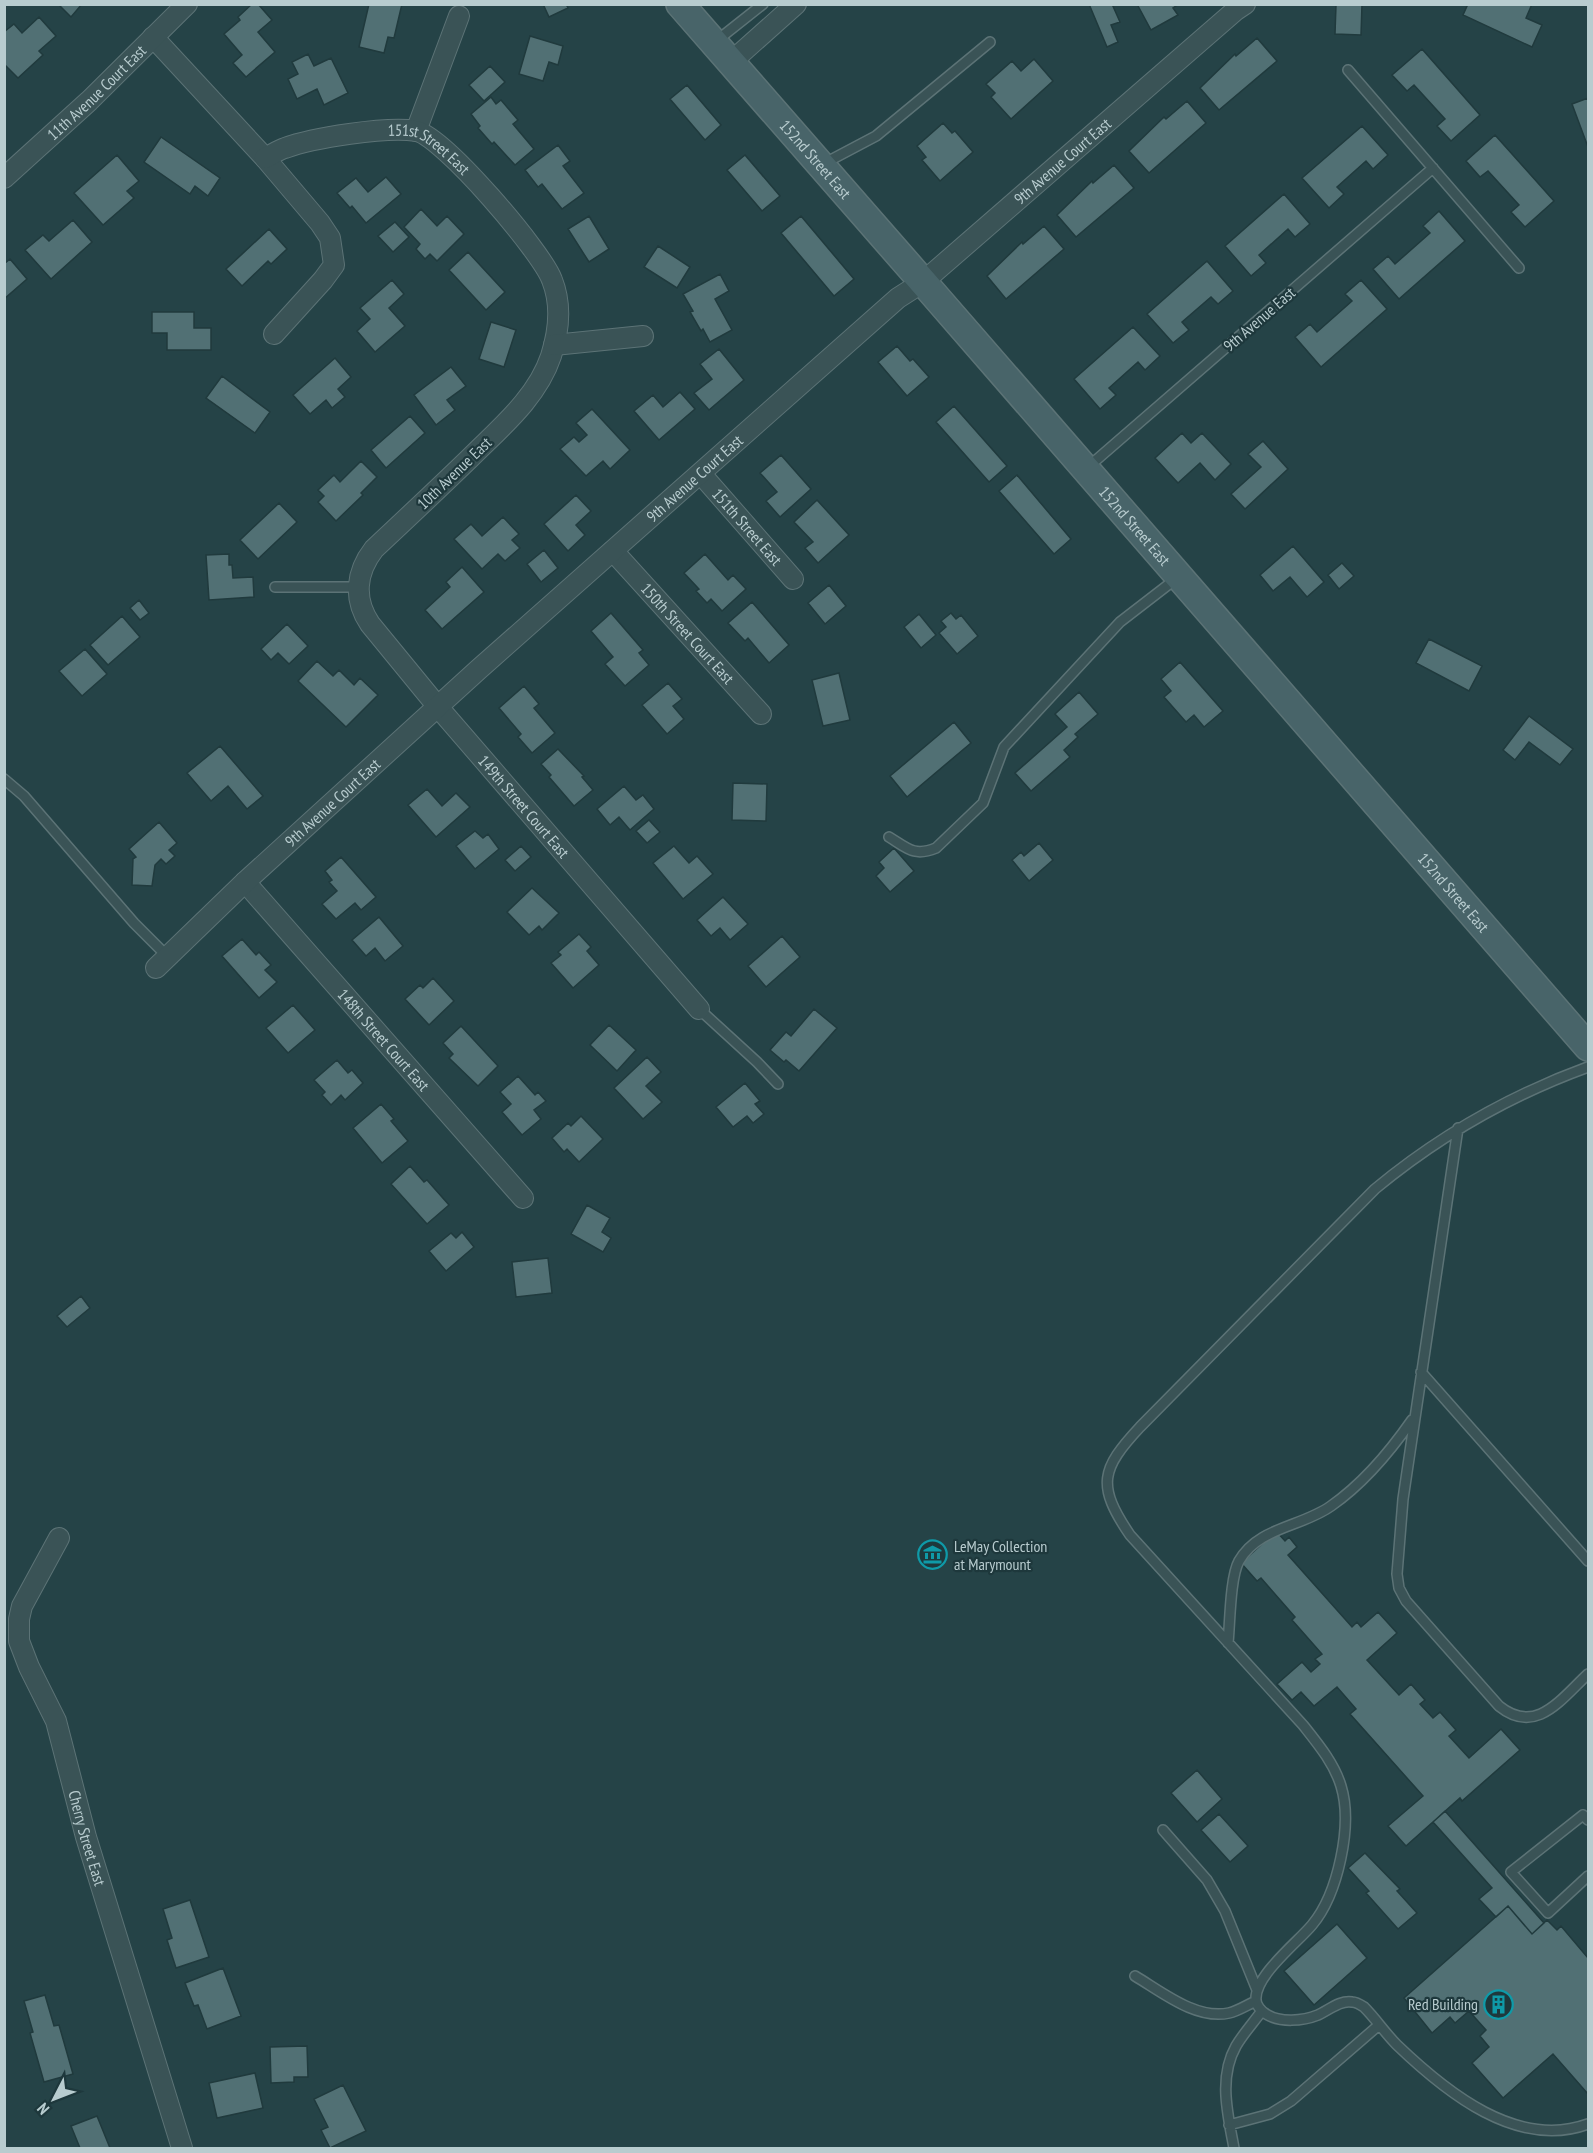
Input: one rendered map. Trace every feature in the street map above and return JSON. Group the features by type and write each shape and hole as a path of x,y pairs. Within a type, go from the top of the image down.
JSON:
{"main road":[{"name":"152nd Street East","path":"680,4 1588,1047"}],"street":[{"name":"11th Avenue Court East","path":"4,178 89,101 187,4"},
{"path":"722,53 796,4"},
{"name":"9th Avenue Court East","path":"162,962 245,882 438,707 898,298 923,282 1245,4"},
{"path":"416,131 459,16"},
{"path":"153,37 265,158 330,238 334,265 274,334"},
{"name":"151st Street East","path":"265,158 286,148 363,132 416,131 426,135 462,166 531,247 552,278 559,310 554,345"},
{"path":"554,345 643,336"},
{"name":"10th Avenue East","path":"359,593 365,561 374,549 527,400 550,359 554,345"},
{"name":"151th Street East","path":"701,474 793,579"},
{"name":"150th Street Court East","path":"613,551 761,714"},
{"name":"149th Street Court East","path":"359,593 361,608 370,624 438,707 699,1009"},
{"name":"148th Street Court East","path":"245,882 523,1198"},
{"name":"Cherry Street East","path":"59,1538 22,1606 18,1630 19,1641 29,1667 56,1720 86,1837 182,2148"}],"lane":[{"path":"722,53 752,8 763,4"},
{"path":"820,165 876,136 990,42"},
{"path":"1347,70 1519,268"},
{"name":"9th Avenue East","path":"1086,469 1432,168"},
{"path":"889,837 916,853 936,848 983,803 1004,747 1120,622 1179,576"},
{"path":"275,587 359,593"},
{"path":"4,779 24,796 134,923 162,962"},
{"path":"699,1009 758,1062 778,1084"},
{"path":"1588,1066 1523,1094 1458,1128 1412,1159 1375,1189 1140,1426 1120,1448 1106,1476 1108,1492 1115,1513 1130,1534 1303,1725 1325,1753 1341,1784 1345,1801 1345,1825 1339,1865 1329,1896 1314,1923 1266,1974 1257,1990 1256,2001 1262,2012 1272,2018 1298,2020 1318,2015 1340,2003 1352,2001 1362,2006 1396,2044 1434,2077 1464,2099 1495,2116 1522,2127 1545,2131 1574,2129 1588,2124"},
{"path":"1458,1128 1414,1418 1397,1555 1399,1588 1406,1601 1508,1714 1528,1719 1546,1711 1588,1674"},
{"path":"1420,1372 1588,1561"},
{"path":"1228,1643 1236,1570 1250,1547 1268,1535 1304,1521 1330,1507 1360,1483 1389,1452 1414,1418"},
{"path":"1587,1879 1548,1913 1511,1872 1583,1815 1588,1820"},
{"path":"1162,1830 1207,1880 1225,1911 1257,1990"},
{"path":"1135,1976 1190,2008 1214,2015 1231,2012 1256,2001"},
{"path":"1234,2148 1226,2107 1226,2079 1236,2047 1262,2012"},
{"path":"1229,2125 1270,2114 1291,2101 1379,2025"}],"building":[{"path":"58,4 82,4 71,17"},
{"path":"252,4 258,4 272,20 258,32 275,52 246,77 233,63 242,55 224,34 240,20 238,17"},
{"path":"369,4 402,4 394,38 388,37 384,53 359,47"},
{"path":"543,4 566,4 568,8 549,17"},
{"path":"1089,4 1112,4 1120,22 1111,25 1118,42 1107,47"},
{"path":"1137,4 1179,4 1173,8 1178,15 1151,30"},
{"path":"1334,4 1362,4 1361,35 1335,34 1336,5"},
{"path":"1468,4 1532,4 1526,18 1542,25 1532,47 1463,15"},
{"path":"39,17 56,36 39,51 43,55 18,78 4,64 4,32 14,24 22,33"},
{"path":"530,36 563,46 558,65 549,62 543,81 519,74"},
{"path":"1257,38 1277,61 1219,110 1200,88 1235,54 1236,56"},
{"path":"1422,49 1480,115 1451,141 1437,126 1445,119 1414,85 1407,91 1392,75"},
{"path":"308,54 314,66 331,58 348,93 324,105 317,89 297,99 288,79 298,74 292,62"},
{"path":"1034,59 1053,81 1011,119 991,97 995,93 986,84 1012,61 1021,71"},
{"path":"490,66 505,82 484,101 469,85"},
{"path":"687,85 721,125 705,140 670,99"},
{"path":"491,97 496,104 501,100 518,120 513,124 534,149 515,165 478,128 480,126 471,114"},
{"path":"1588,98 1588,147 1572,104"},
{"path":"1187,101 1206,123 1149,173 1129,151 1164,117 1166,119"},
{"path":"943,123 952,133 955,131 973,152 940,181 922,160 926,157 917,146"},
{"path":"1362,126 1388,155 1373,169 1366,161 1337,187 1344,194 1329,208 1302,178"},
{"path":"1495,135 1554,201 1525,227 1511,212 1519,205 1488,171 1480,177 1466,161"},
{"path":"161,137 220,178 208,196 195,186 190,194 144,162"},
{"path":"558,145 570,161 563,166 584,193 562,209 542,184 538,187 525,170"},
{"path":"117,155 139,181 127,191 134,198 103,225 74,193"},
{"path":"745,155 780,196 762,211 727,170"},
{"path":"1114,165 1134,188 1076,237 1057,215 1092,181 1093,183"},
{"path":"386,177 401,194 366,223 337,193 356,178 368,192"},
{"path":"1284,194 1310,224 1295,237 1288,229 1259,255 1266,263 1251,276 1225,246"},
{"path":"421,209 437,226 447,216 464,234 437,261 430,254 425,259 416,249 420,244 404,227"},
{"path":"1439,211 1465,241 1399,299 1373,269 1388,256 1395,264 1430,233 1423,226"},
{"path":"589,216 609,249 589,262 568,229"},
{"path":"801,216 854,279 834,296 781,233"},
{"path":"73,220 92,242 51,279 25,250 43,235 49,241"},
{"path":"395,222 409,237 393,252 378,236"},
{"path":"1044,226 1064,249 1006,299 987,276 1022,242 1023,244"},
{"path":"269,229 287,249 271,264 268,261 242,286 226,269"},
{"path":"658,246 690,267 677,288 644,267"},
{"path":"468,252 505,292 486,310 449,270"},
{"path":"10,259 27,279 4,299 4,264"},
{"path":"1207,261 1233,291 1218,304 1211,297 1182,322 1189,330 1173,343 1147,314"},
{"path":"720,274 729,291 715,299 732,330 710,342 690,312 693,311 683,294"},
{"path":"392,280 404,294 389,308 405,326 375,352 357,331 370,319 360,308"},
{"path":"1361,280 1387,309 1321,367 1295,337 1310,324 1317,332 1352,301 1345,294"},
{"path":"152,312 194,312 194,328 211,328 211,350 167,350 167,333 152,333"},
{"path":"491,322 516,330 504,367 479,359"},
{"path":"1133,327 1160,356 1145,370 1138,362 1109,388 1116,395 1100,409 1074,379"},
{"path":"897,346 929,377 907,396 878,362"},
{"path":"719,349 744,380 709,410 694,393 712,379 700,364"},
{"path":"335,358 351,377 338,389 345,397 332,408 326,400 310,414 293,395"},
{"path":"451,367 466,386 447,400 455,410 436,425 414,395"},
{"path":"222,376 270,412 255,433 206,398"},
{"path":"680,392 695,409 659,440 634,411 653,395 663,407"},
{"path":"954,406 1007,466 989,482 936,422"},
{"path":"592,409 630,450 610,469 603,461 586,476 560,449 574,437 579,442 587,435 576,423"},
{"path":"410,416 425,433 386,468 371,450"},
{"path":"1182,433 1191,443 1202,433 1231,464 1215,480 1200,463 1178,483 1155,458"},
{"path":"1263,441 1288,469 1245,509 1231,494 1261,467 1248,454"},
{"path":"781,455 811,489 780,517 766,501 777,492 760,473"},
{"path":"361,461 377,477 361,493 363,495 336,521 318,502 324,496 318,490 334,475 340,482"},
{"path":"1017,475 1071,539 1054,554 999,491"},
{"path":"576,495 591,511 576,525 585,535 568,551 544,524"},
{"path":"817,500 849,535 818,563 805,548 813,542 794,522"},
{"path":"279,503 297,522 258,559 240,540"},
{"path":"503,517 519,534 512,540 520,548 505,561 498,554 482,569 454,539 471,524 482,536"},
{"path":"1293,546 1324,582 1307,597 1290,577 1273,591 1260,575"},
{"path":"544,550 558,568 541,582 527,564"},
{"path":"229,554 229,565 232,565 233,578 253,577 254,597 209,600 206,555"},
{"path":"705,554 728,580 733,575 746,589 722,611 711,599 707,603 696,591 699,589 684,573"},
{"path":"1342,563 1354,576 1339,589 1328,575"},
{"path":"462,567 484,592 442,629 425,610 450,587 446,582"},
{"path":"829,585 846,606 825,624 808,603"},
{"path":"139,600 149,613 140,620 130,608"},
{"path":"752,602 789,645 769,663 748,638 745,641 728,623"},
{"path":"611,613 643,650 639,653 649,665 625,686 605,664 613,657 591,631"},
{"path":"951,613 956,619 961,615 978,636 957,654 939,633 946,627 941,621"},
{"path":"919,614 936,635 921,648 904,627"},
{"path":"122,616 140,637 108,665 90,645"},
{"path":"287,624 308,646 289,664 278,653 271,660 261,649"},
{"path":"1429,639 1482,666 1469,691 1416,663"},
{"path":"85,649 107,674 82,696 59,671"},
{"path":"317,661 333,676 339,670 354,685 360,678 378,695 346,727 298,681"},
{"path":"1180,662 1223,711 1204,727 1194,715 1186,722 1164,697 1171,691 1161,679"},
{"path":"839,673 850,720 823,726 812,680"},
{"path":"668,683 682,699 673,706 684,719 667,734 642,705"},
{"path":"524,686 539,704 534,708 555,733 532,753 518,737 521,734 499,708"},
{"path":"1079,692 1098,714 1075,734 1078,737 1064,750 1070,757 1031,791 1015,773 1067,727 1055,714"},
{"path":"1529,716 1573,749 1560,765 1529,742 1515,760 1503,750"},
{"path":"954,722 971,743 907,797 890,776"},
{"path":"220,746 263,796 247,809 228,786 211,801 187,773"},
{"path":"558,749 584,776 582,777 593,790 574,806 541,764"},
{"path":"733,783 767,784 766,821 732,820"},
{"path":"624,786 636,800 643,795 654,809 630,830 619,817 610,825 597,809"},
{"path":"427,789 442,806 456,793 470,807 436,837 408,805"},
{"path":"649,820 660,832 647,843 636,831"},
{"path":"159,822 177,843 169,850 175,856 166,864 161,859 155,865 152,886 132,885 133,859 136,857 129,849"},
{"path":"475,831 483,838 488,834 499,849 475,869 456,846"},
{"path":"1039,843 1053,860 1029,881 1012,860 1021,852 1024,856"},
{"path":"521,846 531,857 515,871 505,860"},
{"path":"674,846 689,863 697,856 713,874 683,899 653,863"},
{"path":"894,848 914,871 890,892 876,876 884,868 879,862"},
{"path":"341,857 376,897 361,910 355,903 336,919 322,904 337,891 329,882 332,880 325,871"},
{"path":"532,888 559,913 542,930 539,926 529,935 507,912"},
{"path":"723,897 748,924 730,940 720,928 711,936 697,920"},
{"path":"379,917 403,946 385,961 375,948 366,956 352,940"},
{"path":"579,934 591,947 587,951 599,965 573,988 551,963 561,955 558,952"},
{"path":"782,936 800,957 766,987 748,966"},
{"path":"242,939 256,955 259,952 271,965 265,970 277,982 259,998 222,956"},
{"path":"433,978 454,1001 429,1025 405,999 420,985 423,988"},
{"path":"293,1005 315,1030 288,1053 266,1028"},
{"path":"814,1009 837,1028 799,1071 770,1050 786,1032 791,1036"},
{"path":"609,1025 636,1050 617,1071 590,1045"},
{"path":"461,1026 498,1066 478,1086 449,1058 453,1054 443,1043"},
{"path":"647,1057 661,1072 646,1086 662,1102 643,1119 614,1088"},
{"path":"337,1060 348,1073 352,1070 363,1083 345,1100 341,1095 331,1105 322,1095 325,1092 314,1080"},
{"path":"518,1076 535,1095 538,1092 546,1101 534,1110 541,1119 522,1135 502,1112 511,1104 500,1092"},
{"path":"745,1083 760,1101 755,1104 764,1114 753,1123 747,1116 733,1127 716,1107"},
{"path":"381,1104 394,1119 391,1121 408,1141 382,1163 353,1128"},
{"path":"581,1116 603,1139 579,1162 567,1149 564,1152 552,1138 568,1123 571,1126"},
{"path":"410,1166 424,1182 427,1180 449,1205 427,1224 391,1184"},
{"path":"587,1205 610,1218 602,1232 611,1238 603,1252 571,1234"},
{"path":"462,1232 474,1247 446,1271 429,1251 451,1233 456,1238"},
{"path":"548,1258 552,1293 516,1297 512,1262"},
{"path":"81,1296 90,1308 67,1327 57,1316"},
{"path":"1276,1531 1285,1541 1289,1537 1297,1547 1288,1555 1352,1627 1357,1622 1361,1627 1378,1612 1397,1633 1367,1660 1399,1695 1411,1684 1425,1700 1420,1704 1433,1718 1440,1712 1456,1730 1449,1736 1469,1758 1501,1729 1520,1750 1462,1801 1460,1798 1406,1846 1388,1826 1423,1796 1350,1714 1356,1709 1337,1687 1314,1706 1301,1692 1292,1700 1277,1684 1302,1662 1311,1672 1320,1664 1315,1659 1322,1654 1292,1620 1295,1617 1261,1578 1257,1581 1241,1563"},
{"path":"1197,1770 1222,1799 1197,1822 1171,1793"},
{"path":"1445,1811 1544,1923 1532,1934 1508,1906 1496,1917 1479,1899 1492,1888 1433,1822"},
{"path":"1219,1814 1248,1846 1230,1862 1201,1830"},
{"path":"1365,1853 1400,1889 1397,1891 1417,1913 1398,1929 1366,1893 1369,1891 1348,1868"},
{"path":"190,1900 209,1957 176,1968 167,1940 172,1938 163,1909"},
{"name":"Red Building","path":"1508,1906 1532,1934 1547,1920 1557,1930 1561,1926 1588,1958 1588,2094 1553,2054 1503,2098 1472,2063 1489,2047 1480,2036 1486,2030 1469,2011 1455,2023 1450,2017 1432,2033 1404,1998"},
{"path":"1337,1924 1367,1958 1314,2005 1284,1971"},
{"path":"223,1968 241,2016 207,2029 198,2005 194,2006 185,1983"},
{"path":"45,1995 54,2026 59,2025 73,2074 44,2082 30,2033 33,2032 24,2001"},
{"path":"307,2046 308,2077 294,2077 294,2082 271,2083 270,2047"},
{"path":"255,2073 263,2108 217,2118 209,2083"},
{"path":"343,2085 366,2131 330,2148 321,2130 328,2127 314,2099"},
{"path":"97,2116 110,2148 80,2148 71,2126"}],"place":[{"name":"LeMay Collection at Marymount","path":"933,1555"},
{"name":"Red Building","path":"1499,2004"}]}
